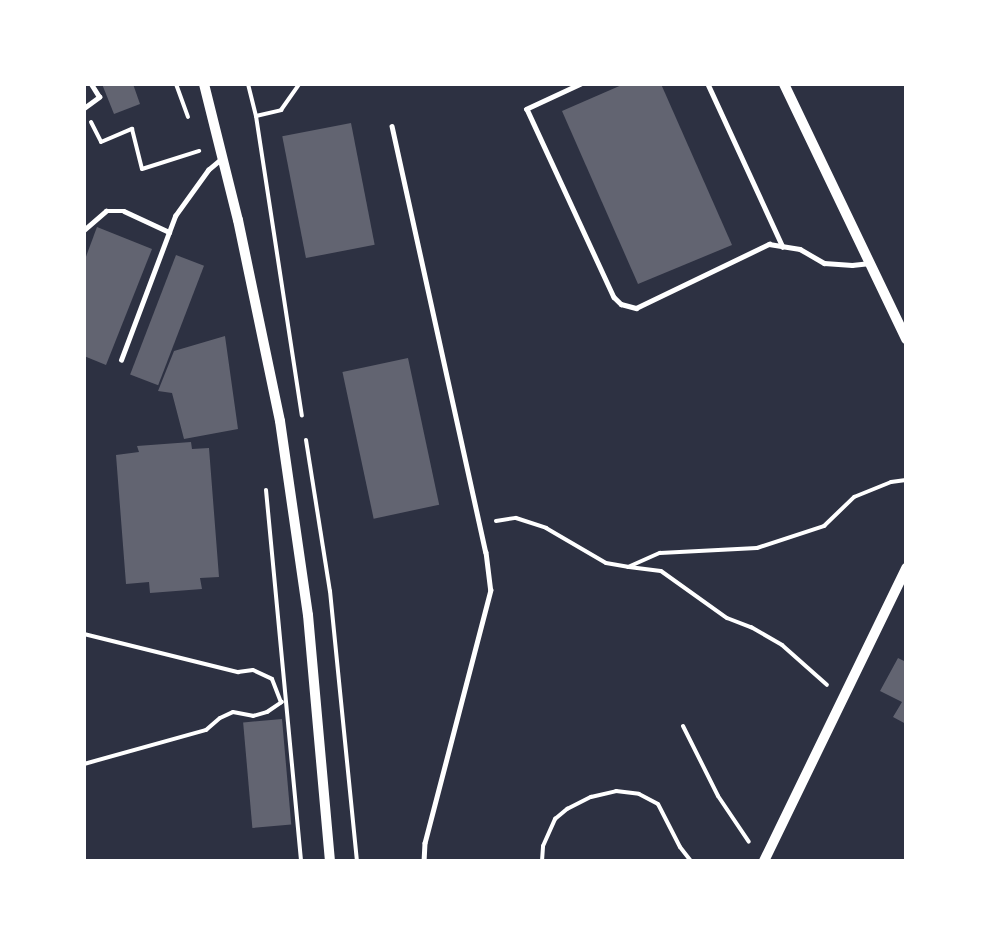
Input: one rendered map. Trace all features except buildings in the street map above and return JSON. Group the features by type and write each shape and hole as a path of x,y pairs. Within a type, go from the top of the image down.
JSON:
{"street":[{"path":"204,84 280,421 308,615 330,861"},
{"path":"784,84 906,339"},
{"path":"764,861 906,568"}],"lane":[{"path":"84,108 99,97 92,84"},
{"path":"581,84 527,109 614,297 621,304 636,308 769,244 800,249 824,263 852,265 870,263"},
{"path":"708,84 783,247"},
{"path":"392,126 480,523 491,590 425,843 424,861"},
{"path":"121,360 174,216 208,170 222,158"},
{"path":"84,230 106,211 124,211 169,232"}],"path":[{"path":"176,84 192,128"},
{"path":"256,116 281,110 299,84"},
{"path":"101,142 132,129 142,169 201,150"},
{"path":"196,139 208,170"},
{"path":"628,567 660,553 757,548 824,526 854,497 891,482 906,480"},
{"path":"266,488 288,702 301,861"},
{"path":"480,523 516,518 546,528 606,563 661,571 727,618 751,627 782,645 843,698"},
{"path":"84,634 238,672 253,670 272,679 281,702"},
{"path":"84,764 206,730 220,718 233,712 253,716 267,712 281,702 288,702"},
{"path":"683,726 718,796 756,852"},
{"path":"542,861 543,846 555,819 567,809 591,797 616,791 639,794 658,804 680,847 691,861"}]}
